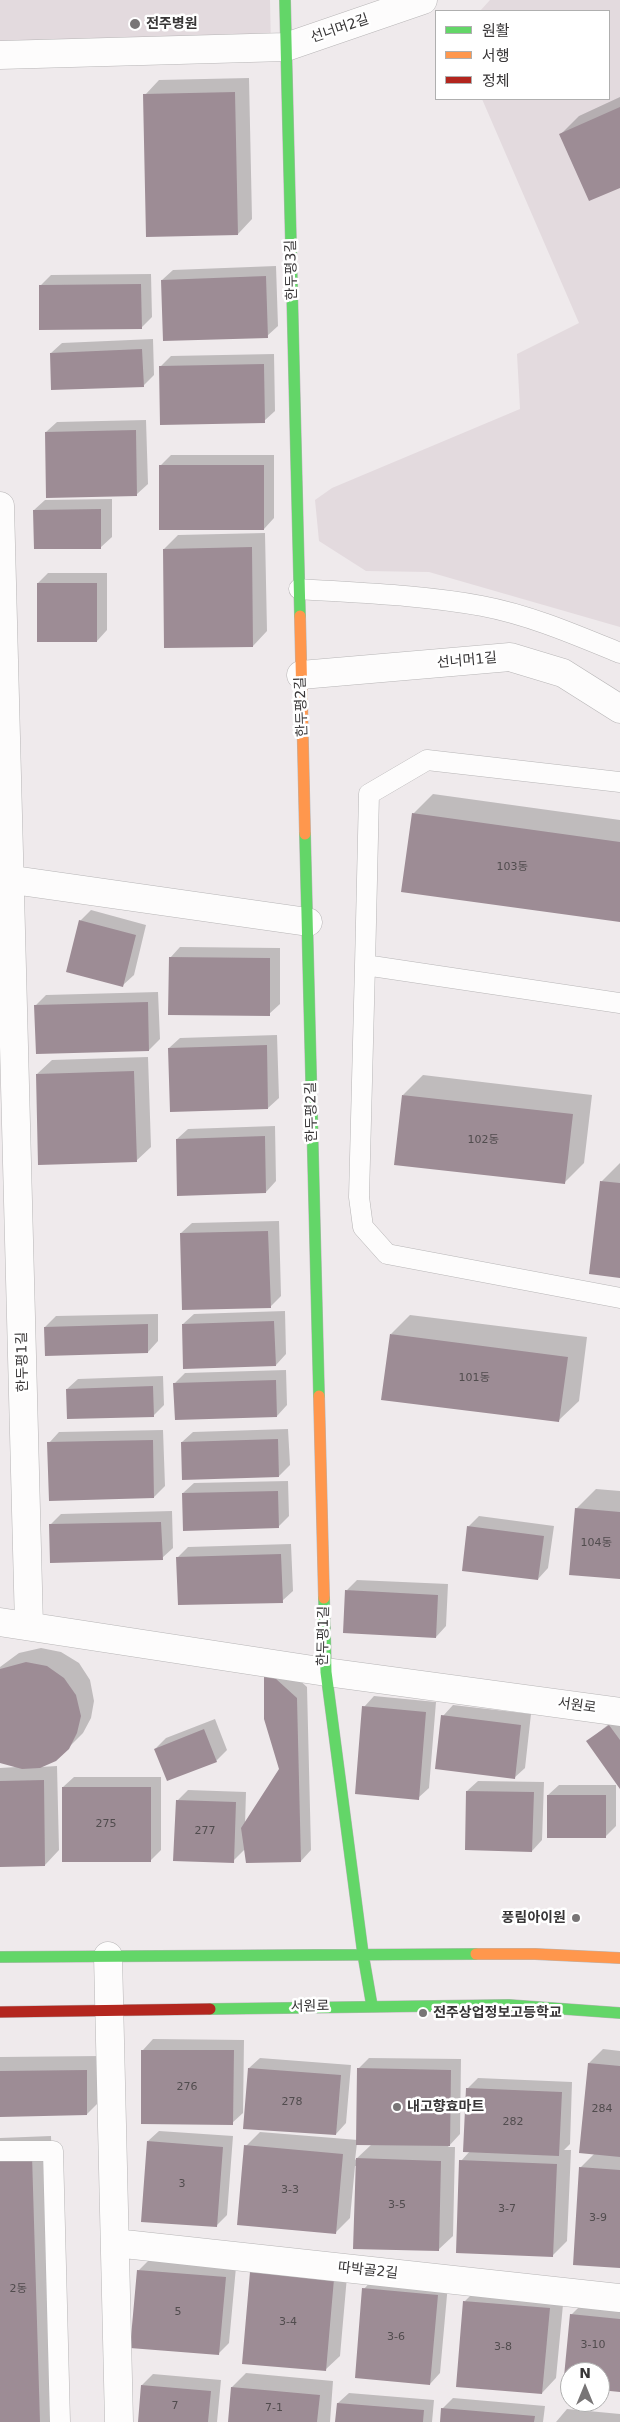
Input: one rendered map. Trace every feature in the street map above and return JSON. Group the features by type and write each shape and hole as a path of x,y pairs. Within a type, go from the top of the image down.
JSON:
{"street":[{"name":"한두평3길","path":"285,0 297,493"},
{"name":"선너머2길","path":"286,47 423,0"},
{"path":"0,55 286,47"},
{"name":"한두평2길","path":"297,493 317,1302"},
{"path":"0,506 5,878 308,922"},
{"name":"선너머1길","path":"301,675 510,657 563,672 620,709"},
{"name":"한두평1길","path":"5,878 20,1248 29,1626"},
{"name":"한두평1길","path":"0,1622 326,1672 317,1302"},
{"path":"326,1672 363,1954 372,2006"},
{"name":"서원로","path":"326,1672 620,1712"},
{"path":"0,1957 535,1954 620,1958"},
{"path":"108,1956 119,2422"},
{"name":"서원로","path":"0,2012 509,2005 620,2013"},
{"name":"따박골2길","path":"115,2243 620,2298"}],"lane":[{"path":"299,589 430,599 484,606 560,628 620,653"},
{"path":"620,782 427,760 369,794 359,1197 363,1227 387,1254 620,1298"},
{"path":"364,965 620,1003"},
{"path":"0,2151 53,2151 60,2422"}],"shaded area":[{"name":"전주병원","path":"0,0 270,0 271,48 0,55"},
{"path":"490,0 620,0 620,627 429,572 366,571 319,541 315,500 332,488 520,409 517,354 579,323 482,100 610,100 610,10 481,10"}],"building":[{"path":"235,92 238,235 146,237 143,94"},
{"path":"620,107 620,188 589,201 559,134"},
{"path":"266,276 268,338 163,341 161,280"},
{"path":"141,284 142,329 39,330 39,285"},
{"path":"142,349 144,387 51,390 50,353"},
{"path":"264,364 265,423 160,425 159,366"},
{"path":"136,430 137,496 46,498 45,432"},
{"path":"159,465 264,465 264,530 159,530"},
{"path":"101,509 101,549 34,549 33,510"},
{"path":"252,547 253,647 164,648 163,549"},
{"path":"37,583 97,583 97,642 37,642"},
{"path":"412,813 620,842 620,922 401,892"},
{"path":"79,920 136,935 123,987 66,972"},
{"path":"169,957 270,958 270,1016 168,1015"},
{"path":"148,1002 149,1051 36,1054 34,1005"},
{"path":"267,1045 268,1109 170,1112 168,1048"},
{"path":"134,1071 137,1162 38,1165 36,1074"},
{"path":"402,1095 573,1114 565,1184 394,1165"},
{"path":"265,1136 266,1193 177,1196 176,1139"},
{"path":"600,1181 620,1183 620,1278 589,1274"},
{"path":"268,1231 271,1308 182,1310 180,1233"},
{"path":"274,1321 276,1366 183,1369 182,1324"},
{"path":"148,1324 148,1353 45,1356 44,1327"},
{"path":"390,1334 568,1357 559,1422 381,1400"},
{"path":"276,1380 277,1417 175,1420 173,1383"},
{"path":"153,1386 154,1417 67,1419 66,1389"},
{"path":"278,1439 279,1477 182,1480 181,1442"},
{"path":"153,1440 154,1498 49,1501 47,1442"},
{"path":"278,1491 279,1528 183,1531 182,1493"},
{"path":"575,1508 620,1512 620,1579 569,1575"},
{"path":"161,1522 163,1560 50,1563 49,1524"},
{"path":"467,1526 544,1536 538,1580 462,1571"},
{"path":"281,1554 283,1603 178,1605 176,1557"},
{"path":"345,1590 438,1595 436,1638 343,1633"},
{"path":"26,1662 47,1666 64,1678 76,1695 81,1716 77,1733 69,1749 56,1761 40,1768 22,1769 0,1763 0,1669"},
{"path":"264,1668 297,1698 301,1862 246,1863 241,1828 279,1769 264,1719"},
{"path":"362,1706 426,1712 419,1800 355,1794"},
{"path":"441,1715 521,1725 515,1779 435,1769"},
{"path":"609,1725 620,1740 620,1789 586,1741"},
{"path":"204,1729 217,1762 167,1781 154,1749"},
{"path":"44,1780 45,1866 0,1867 0,1781"},
{"path":"62,1787 151,1787 151,1862 62,1862"},
{"path":"466,1791 534,1792 532,1852 465,1850"},
{"path":"547,1795 606,1795 606,1838 547,1838"},
{"path":"176,1800 236,1802 234,1863 173,1861"},
{"path":"141,2050 234,2050 233,2125 141,2124"},
{"path":"588,2063 620,2066 620,2157 579,2153"},
{"path":"248,2068 341,2075 336,2135 243,2129"},
{"path":"357,2068 451,2070 450,2146 356,2145"},
{"path":"87,2070 87,2115 0,2117 0,2071"},
{"path":"466,2088 562,2092 559,2156 463,2152"},
{"path":"147,2141 223,2147 217,2227 141,2222"},
{"path":"244,2145 343,2154 336,2234 237,2225"},
{"path":"32,2155 40,2422 0,2422 0,2156"},
{"path":"356,2158 441,2161 439,2251 353,2249"},
{"path":"459,2160 557,2164 553,2257 456,2253"},
{"path":"579,2167 620,2170 620,2268 573,2265"},
{"path":"137,2270 226,2277 219,2355 130,2348"},
{"path":"250,2272 334,2279 326,2371 242,2364"},
{"path":"362,2288 438,2295 430,2385 355,2378"},
{"path":"463,2301 550,2308 542,2394 456,2387"},
{"path":"570,2314 620,2319 620,2392 610,2391 610,2362 565,2362"},
{"path":"141,2385 211,2391 208,2422 138,2422"},
{"path":"231,2387 320,2395 317,2422 228,2422"},
{"path":"337,2403 424,2410 423,2422 335,2422"},
{"path":"441,2408 535,2416 534,2422 440,2422"}],"traffic: fast":[{"path":"285,0 300,616"},
{"path":"305,834 319,1396"},
{"path":"324,1598 326,1672 363,1954 372,2006"},
{"path":"0,1957 476,1954"},
{"path":"210,2009 509,2005 620,2013"}],"traffic: slow":[{"path":"300,616 305,834"},
{"path":"319,1396 324,1598"},
{"path":"476,1954 535,1954 620,1958"}],"traffic: jam":[{"path":"0,2012 210,2009"}],"place":[{"name":"전주병원","path":"135,24"},
{"name":"풍림아이원","path":"576,1918"},
{"name":"전주상업정보고등학교","path":"423,2013"},
{"name":"내고향효마트","path":"397,2107"}]}
